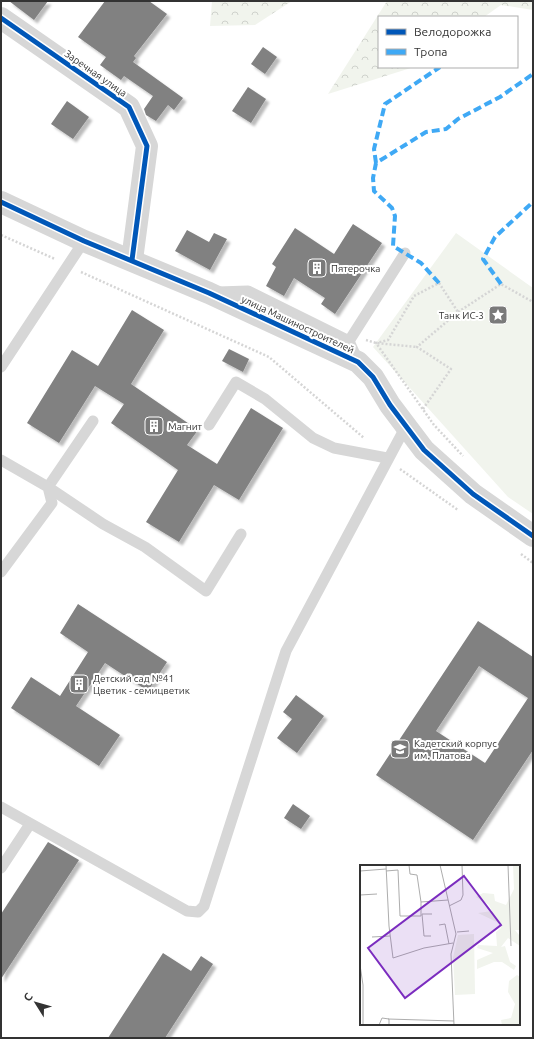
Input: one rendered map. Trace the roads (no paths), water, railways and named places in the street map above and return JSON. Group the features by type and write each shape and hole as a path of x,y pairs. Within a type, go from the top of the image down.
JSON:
{"street":[{"name":"Заречная улица","path":"1,18 129,107 147,146 132,260"},
{"name":"улица Машиностроителей","path":"1,202 84,241 209,293 358,362 373,377 390,405 424,450 473,494 533,536"}],"lane":[{"path":"1,367 84,241"},
{"path":"349,341 405,253"},
{"path":"209,293 248,291 349,341 358,362"},
{"path":"209,425 236,382 265,399 313,438 334,448 387,458"},
{"path":"1,572 52,503 48,487 93,421"},
{"path":"1,807 187,911 198,912 204,906 286,651 387,458 406,426"},
{"path":"1,460 48,487 103,524 144,547 206,591 241,534"},
{"path":"1,868 30,824"}],"place":[{"name":"Пятерочка","path":"317,268"},
{"name":"Танк ИС-3","path":"498,315"},
{"name":"Магнит","path":"154,426"},
{"name":"Детский сад №41 Цветик - семицветик","path":"79,684"},
{"name":"Кадетский корпус им. Платова","path":"400,749"}]}
